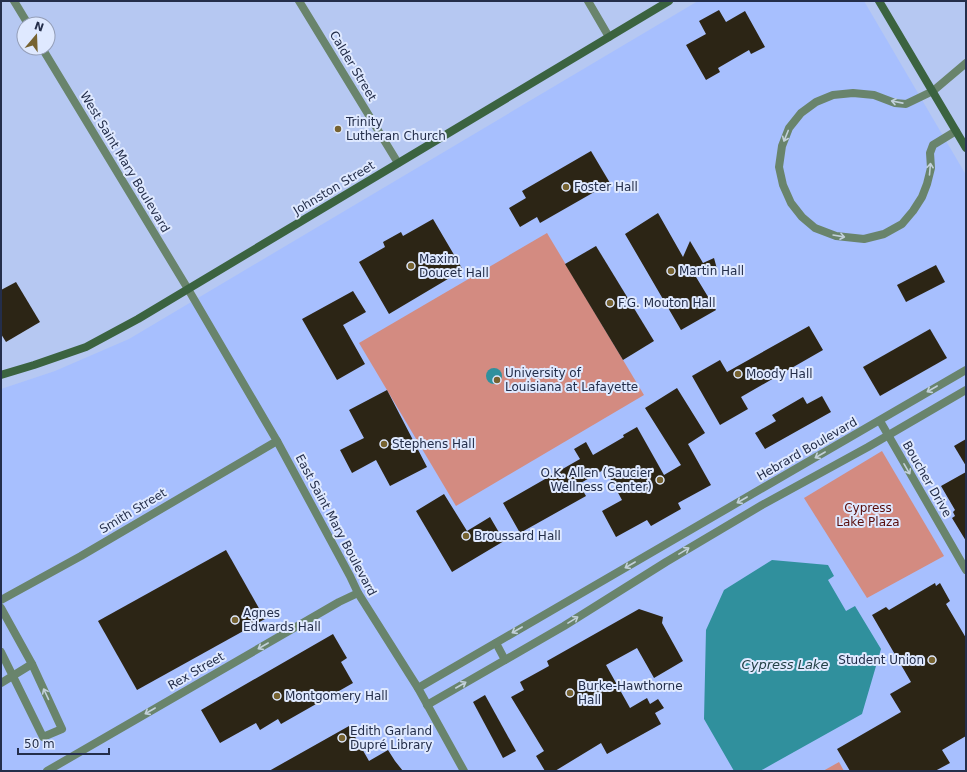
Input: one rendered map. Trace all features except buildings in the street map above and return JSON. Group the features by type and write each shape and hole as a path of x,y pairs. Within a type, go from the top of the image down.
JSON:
{"main road":[{"name":"Johnston Street","path":"1,375 34,366 86,346 138,320 669,1"},
{"path":"879,1 966,148"}],"street":[{"path":"14,1 23,16"},
{"name":"Calder Street","path":"299,1 398,163"},
{"path":"588,1 609,38"},
{"name":"West Saint Mary Boulevard","path":"47,56 188,289"},
{"path":"956,131 933,145 930,153 931,168 922,197 902,224 884,234 864,238 836,236 815,228 802,217 791,203 783,185 779,166 782,146 789,128 801,113 816,102 833,95 853,93 874,95 895,103 906,104 933,91 966,63"},
{"name":"East Saint Mary Boulevard","path":"188,289 277,441 358,593 418,688 464,771"},
{"name":"Hebrard Boulevard","path":"418,688 966,370"},
{"path":"427,705 564,626 666,562 762,505 868,447 966,390"},
{"name":"Boucher Drive","path":"880,420 966,570"},
{"name":"Smith Street","path":"1,600 87,552 277,441"},
{"path":"659,548 666,562"},
{"name":"Rex Street","path":"47,771 339,602 358,593"},
{"path":"1,608 32,664 62,729 43,737 1,652"},
{"path":"496,643 505,660"},
{"path":"1,683 32,664"}],"shaded area":[{"name":"University of Louisiana at Lafayette","path":"698,1 864,1 966,175 966,771 1,771 1,389 55,371 129,339"}],"green space":[{"path":"547,233 644,395 456,506 359,343"},
{"name":"Cypress Lake Plaza","path":"882,451 944,556 867,598 804,498"},
{"path":"839,762 844,771 823,771"}],"water":[{"path":"494,368 501,373 502,376 497,383 494,384 487,379 486,376 491,369"},
{"name":"Cypress Lake","path":"772,560 828,565 834,576 828,580 846,611 855,606 881,649 862,714 760,771 734,771 704,719 706,630 724,590"}],"place":[{"name":"Trinity Lutheran Church","path":"338,129"},
{"name":"Foster Hall","path":"566,187"},
{"name":"Maxim Doucet Hall","path":"411,266"},
{"name":"Martin Hall","path":"671,271"},
{"name":"F.G. Mouton Hall","path":"610,303"},
{"name":"Moody Hall","path":"738,374"},
{"name":"University of Louisiana at Lafayette","path":"497,380"},
{"name":"Stephens Hall","path":"384,444"},
{"name":"O.K. Allen (Saucier Wellness Center)","path":"660,480"},
{"name":"Broussard Hall","path":"466,536"},
{"name":"Agnes Edwards Hall","path":"235,620"},
{"name":"Student Union","path":"932,660"},
{"name":"Burke-Hawthorne Hall","path":"570,693"},
{"name":"Montgomery Hall","path":"277,696"},
{"name":"Edith Garland Dupré Library","path":"342,738"}]}
